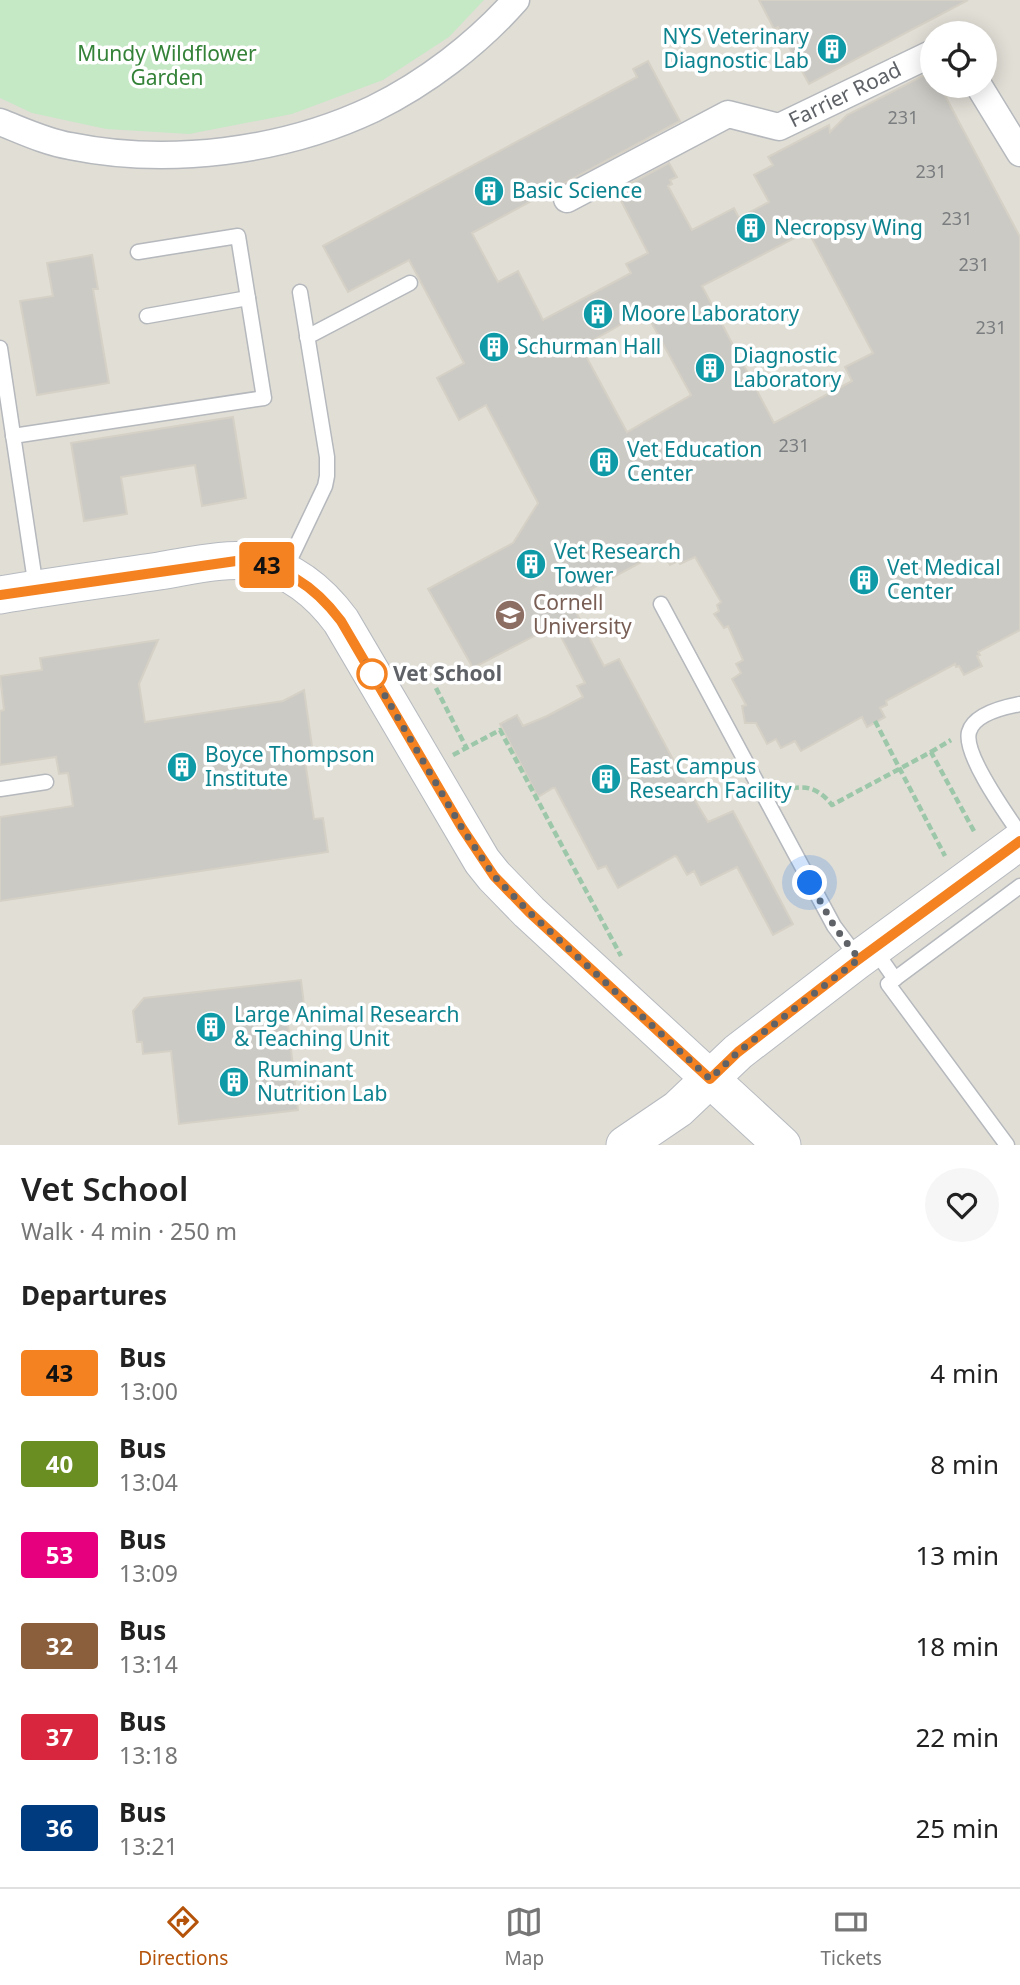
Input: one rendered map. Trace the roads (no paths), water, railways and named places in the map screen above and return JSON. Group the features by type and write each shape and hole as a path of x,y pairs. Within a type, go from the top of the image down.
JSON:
{"street":[{"path":"0,121 29,134 68,146 134,155 198,154 272,142 323,128 373,109 424,80 463,51 516,0"},
{"name":"Farrier Road","path":"567,199 729,114 779,127 920,59"},
{"path":"986,98 1020,153"},
{"path":"0,595 236,561 262,564 284,572 310,588 324,599 341,621 462,828 494,876 529,912 782,1145"},
{"path":"625,1145 678,1109 738,1052 1020,841"}],"lane":[{"path":"13,436 264,398 238,236 138,252"},
{"path":"307,337 410,283"},
{"path":"284,572 320,497 327,476 327,457 300,292"},
{"path":"147,316 248,298"},
{"path":"0,348 36,589"},
{"path":"661,604 834,926 895,979"},
{"path":"1020,704 982,717 968,734 977,764 1003,811 1020,834"},
{"path":"0,789 46,782"},
{"path":"1007,1145 888,984 1020,886"}],"place":[{"name":"NYS Veterinary Diagnostic Lab","path":"832,49"},
{"name":"Basic Science","path":"489,191"},
{"name":"Necropsy Wing","path":"751,228"},
{"name":"Moore Laboratory","path":"598,314"},
{"name":"Schurman Hall","path":"494,347"},
{"name":"Diagnostic Laboratory","path":"710,368"},
{"name":"Vet Education Center","path":"604,462"},
{"name":"Vet Research Tower","path":"531,564"},
{"name":"Vet Medical Center","path":"864,580"},
{"name":"Cornell University","path":"510,615"},
{"name":"Vet School","path":"372,674"},
{"name":"Boyce Thompson Institute","path":"182,767"},
{"name":"East Campus Research Facility","path":"606,779"},
{"name":"Large Animal Research & Teaching Unit","path":"211,1027"},
{"name":"Ruminant Nutrition Lab","path":"234,1082"}],"park label":[{"name":"Mundy Wildflower Garden","path":"167,66"}]}
